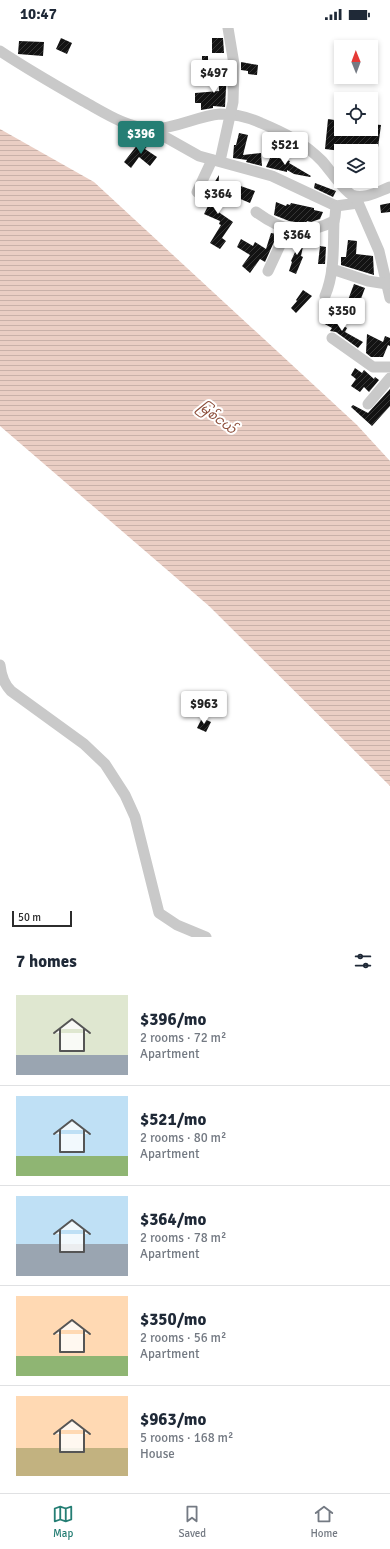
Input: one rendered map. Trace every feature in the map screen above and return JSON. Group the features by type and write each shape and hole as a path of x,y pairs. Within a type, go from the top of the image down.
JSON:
{"street":[{"path":"197,192 216,160 233,102 234,73 228,28"},
{"path":"0,51 35,74 102,113 133,126 150,129 162,129 219,114 246,117 292,137 304,145 322,162 346,190 356,199 386,259 387,284 390,298"},
{"path":"150,129 190,152 272,176 336,206 390,187"},
{"path":"325,296 330,282 332,269 336,206"},
{"path":"256,212 274,225 287,230 295,231 309,229 334,222"},
{"path":"268,271 287,230"},
{"path":"332,269 368,281 387,284"},
{"path":"332,338 373,366 390,367"},
{"path":"368,404 390,378"},
{"path":"0,665 3,679 11,691 84,744 105,764 125,795 135,817 159,913 177,925 206,937"}],"water":[{"name":"မြစ်ငယ်","path":"0,129 94,182 357,425 390,461 390,786 209,606 0,426"}],"building":[{"path":"61,38 72,43 67,54 56,49"},
{"path":"212,38 223,38 224,53 212,53"},
{"path":"19,41 44,42 43,56 18,54"},
{"path":"202,56 208,56 208,72 202,72"},
{"path":"241,62 258,65 257,75 248,74 248,71 241,70"},
{"path":"219,69 227,69 225,107 213,106 213,108 201,110 201,103 195,103 195,93 219,91"},
{"path":"328,119 334,120 334,136 378,136 378,125 381,125 378,148 378,144 334,144 334,150 325,149"},
{"path":"239,133 248,135 243,155 261,153 262,166 246,162 247,160 233,158 234,145 236,145"},
{"path":"142,139 149,144 145,149 157,157 150,166 139,157 131,168 124,162"},
{"path":"271,156 290,161 289,163 311,176 294,174 287,170 287,172 266,167"},
{"path":"219,175 218,193 226,194 217,211 233,222 222,238 226,241 220,249 210,243 221,225 219,224 220,221 204,214 212,198 206,196"},
{"path":"229,182 255,191 250,203 238,198 236,202 228,198"},
{"path":"315,183 336,191 333,197 314,188"},
{"path":"276,202 286,206 287,204 290,205 291,203 314,208 314,210 323,212 320,219 311,222 307,221 306,223 302,223 289,221 274,215"},
{"path":"390,203 390,212 381,213 380,205"},
{"path":"276,232 278,233 265,262 260,259 250,273 242,266 250,255 237,247 241,239 253,246 255,242 266,249 271,233 276,234"},
{"path":"301,237 305,237 301,256 303,257 296,274 289,271 291,261 296,250 294,250 295,241 299,242"},
{"path":"348,240 357,241 356,254 373,256 374,275 341,265 341,257 346,257"},
{"path":"320,246 326,247 325,264 318,264"},
{"path":"354,284 365,288 359,304 363,306 359,315 345,308"},
{"path":"303,290 312,296 296,313 291,308"},
{"path":"322,317 331,321 332,319 347,328 345,332 363,342 358,348 336,332 330,331 332,328 321,322"},
{"path":"367,334 383,342 385,336 390,338 390,346 388,345 383,357 371,357 366,353"},
{"path":"355,368 362,373 364,370 374,379 375,377 379,380 369,392 364,387 360,392 351,386 356,379 351,375"},
{"path":"390,389 390,406 372,426 351,407 353,405 368,413"},
{"path":"202,718 211,722 206,732 197,728"}]}
